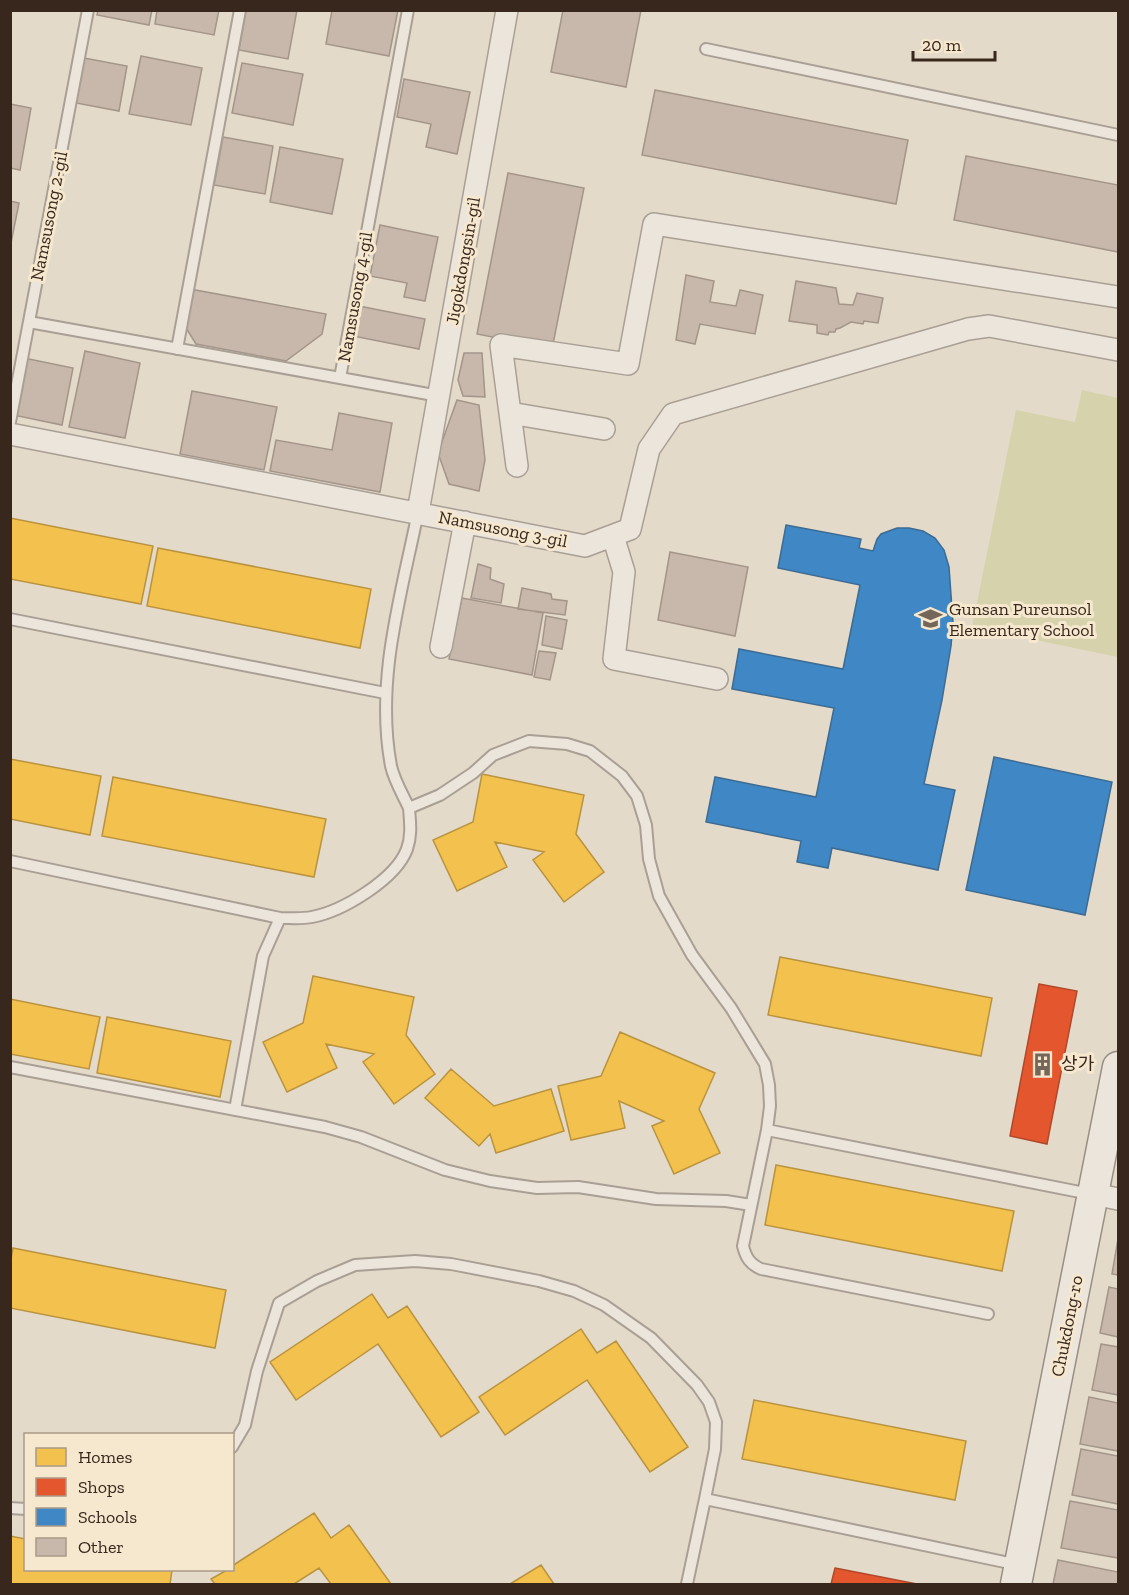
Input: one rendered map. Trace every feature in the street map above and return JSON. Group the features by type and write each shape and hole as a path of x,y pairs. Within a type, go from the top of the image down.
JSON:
{"street":[{"name":"Jigokdongsin-gil","path":"418,512 507,10"},
{"path":"517,466 501,345 628,364 654,224 1119,297"},
{"name":"Namsusong 3-gil","path":"10,434 585,546 630,530 649,449 673,414 968,329 989,327 1119,350"},
{"path":"510,412 604,429"},
{"path":"441,647 465,522"},
{"path":"613,536 624,572 614,659 717,679"},
{"name":"Chukdong-ro","path":"1018,1575 1106,1197 1119,1067"}],"lane":[{"name":"Namsusong 2-gil","path":"10,422 88,10"},
{"path":"177,349 240,10"},
{"name":"Namsusong 4-gil","path":"29,322 340,378 408,10"},
{"path":"706,49 1119,135"},
{"path":"340,378 439,396"},
{"path":"10,861 280,918 312,917 347,905 385,879 406,851 411,830 409,808 391,768 385,693 394,626 418,512"},
{"path":"10,619 385,693"},
{"path":"409,808 440,795 493,755 529,741 567,744 590,751 622,776 637,796 646,825 649,859 659,896 692,955 731,1008 765,1064 770,1106 743,1246 747,1258 754,1265 772,1271 988,1314"},
{"path":"235,1110 263,956 280,918"},
{"path":"10,1067 334,1130 360,1137 445,1170 490,1181 537,1188 578,1187 656,1199 726,1201 751,1205"},
{"path":"767,1130 1106,1197"},
{"path":"234,1444 245,1425 257,1371 279,1303 317,1281 355,1265 415,1261 451,1264 539,1281 574,1291 604,1305 651,1338 697,1385 710,1402 716,1422 715,1449 687,1584"},
{"path":"705,1499 1018,1575"}],"shaded area":[{"path":"1082,390 1118,398 1118,657 972,627 1016,410 1075,422"}],"building: Homes":[{"path":"10,518 153,546 141,604 10,579"},
{"path":"158,548 371,589 360,648 147,606"},
{"path":"10,759 101,776 90,835 10,819"},
{"path":"482,774 584,795 576,834 604,872 564,902 533,860 544,852 495,842 507,867 457,891 433,840 473,822"},
{"path":"113,777 326,819 314,877 102,836"},
{"path":"780,957 992,998 981,1056 768,1015"},
{"path":"313,976 414,997 406,1035 435,1074 394,1104 363,1062 374,1054 326,1044 337,1068 287,1092 263,1042 303,1023"},
{"path":"10,999 100,1017 89,1069 10,1054"},
{"path":"107,1017 231,1041 220,1097 97,1073"},
{"path":"620,1032 715,1073 699,1109 720,1153 674,1174 652,1126 664,1121 619,1101 625,1128 571,1140 558,1086 601,1076"},
{"path":"451,1069 494,1106 551,1089 564,1131 496,1153 490,1134 479,1146 425,1098"},
{"path":"776,1165 1014,1211 1002,1271 765,1225"},
{"path":"13,1248 226,1290 215,1348 10,1308 10,1264"},
{"path":"372,1294 388,1318 407,1306 479,1412 441,1437 378,1344 296,1400 270,1362"},
{"path":"581,1329 597,1353 616,1341 688,1447 650,1472 587,1380 505,1435 479,1397"},
{"path":"754,1400 966,1441 955,1500 742,1459"},
{"path":"314,1513 331,1538 349,1525 391,1584 331,1584 319,1568 294,1584 215,1584 211,1579 225,1571 234,1571 234,1565"},
{"path":"10,1536 24,1539 24,1571 172,1571 170,1584 10,1584"},
{"path":"541,1565 554,1584 510,1584"}],"building: Shops":[{"name":"상가","path":"1039,984 1077,991 1047,1144 1010,1136"},
{"path":"835,1568 917,1584 831,1584"}],"building: Schools":[{"path":"786,525 861,539 859,548 873,551 881,534 897,528 909,528 923,531 935,538 944,550 949,567 953,623 942,700 924,784 955,790 938,870 832,848 828,868 797,862 801,841 706,822 715,777 816,797 834,708 732,689 739,649 843,669 860,585 778,568"},
{"path":"994,757 1112,782 1085,915 966,890"}],"building: Other":[{"path":"98,10 152,10 149,25 97,15"},
{"path":"157,10 219,10 214,35 155,24"},
{"path":"246,10 297,10 288,59 239,50"},
{"path":"332,10 398,10 389,56 326,44"},
{"path":"563,10 641,10 626,87 551,72"},
{"path":"141,56 202,68 191,125 129,114"},
{"path":"84,58 127,66 119,111 76,103"},
{"path":"242,63 303,74 293,125 232,113"},
{"path":"404,79 470,92 457,154 426,147 431,124 397,117"},
{"path":"655,90 908,140 896,204 642,155"},
{"path":"10,104 31,108 20,170 10,168"},
{"path":"223,137 273,146 265,194 214,185"},
{"path":"280,147 343,159 332,214 270,202"},
{"path":"966,156 1118,185 1118,252 954,220"},
{"path":"508,173 584,188 552,349 477,334"},
{"path":"10,201 19,203 10,248"},
{"path":"380,225 438,237 425,301 404,297 407,283 370,276"},
{"path":"686,275 714,281 710,302 736,306 740,290 763,295 755,334 700,324 695,344 676,340"},
{"path":"796,281 836,288 839,304 853,305 857,293 883,298 878,323 851,322 836,329 835,332 829,332 828,335 817,333 817,325 789,321"},
{"path":"190,289 326,314 322,334 286,361 196,344 183,323"},
{"path":"359,306 425,319 419,349 353,336"},
{"path":"85,351 140,363 125,438 69,427"},
{"path":"464,353 482,353 485,397 463,396 458,380"},
{"path":"24,358 73,368 62,425 13,415"},
{"path":"192,391 277,407 264,470 180,454"},
{"path":"457,400 479,405 485,460 479,491 449,484 438,453"},
{"path":"339,413 392,423 380,492 270,471 276,440 332,450"},
{"path":"670,552 748,567 735,636 658,620"},
{"path":"478,564 491,568 490,579 504,584 501,603 471,598"},
{"path":"522,588 551,594 552,599 567,601 565,615 518,609"},
{"path":"462,598 543,613 532,675 449,659"},
{"path":"546,616 567,620 562,649 542,645"},
{"path":"539,651 556,653 550,680 534,677"},
{"path":"1118,1239 1118,1275 1112,1274"},
{"path":"1109,1287 1118,1289 1118,1337 1100,1333"},
{"path":"1101,1344 1118,1347 1118,1395 1092,1390"},
{"path":"1089,1397 1118,1403 1118,1451 1080,1444"},
{"path":"1081,1449 1118,1456 1118,1504 1072,1495"},
{"path":"1070,1501 1118,1510 1118,1558 1061,1548"},
{"path":"1058,1560 1118,1572 1118,1584 1053,1584"}],"place":[{"name":"Gunsan Pureunsol Elementary School","path":"931,619"},
{"name":"상가","path":"1043,1064"}]}
